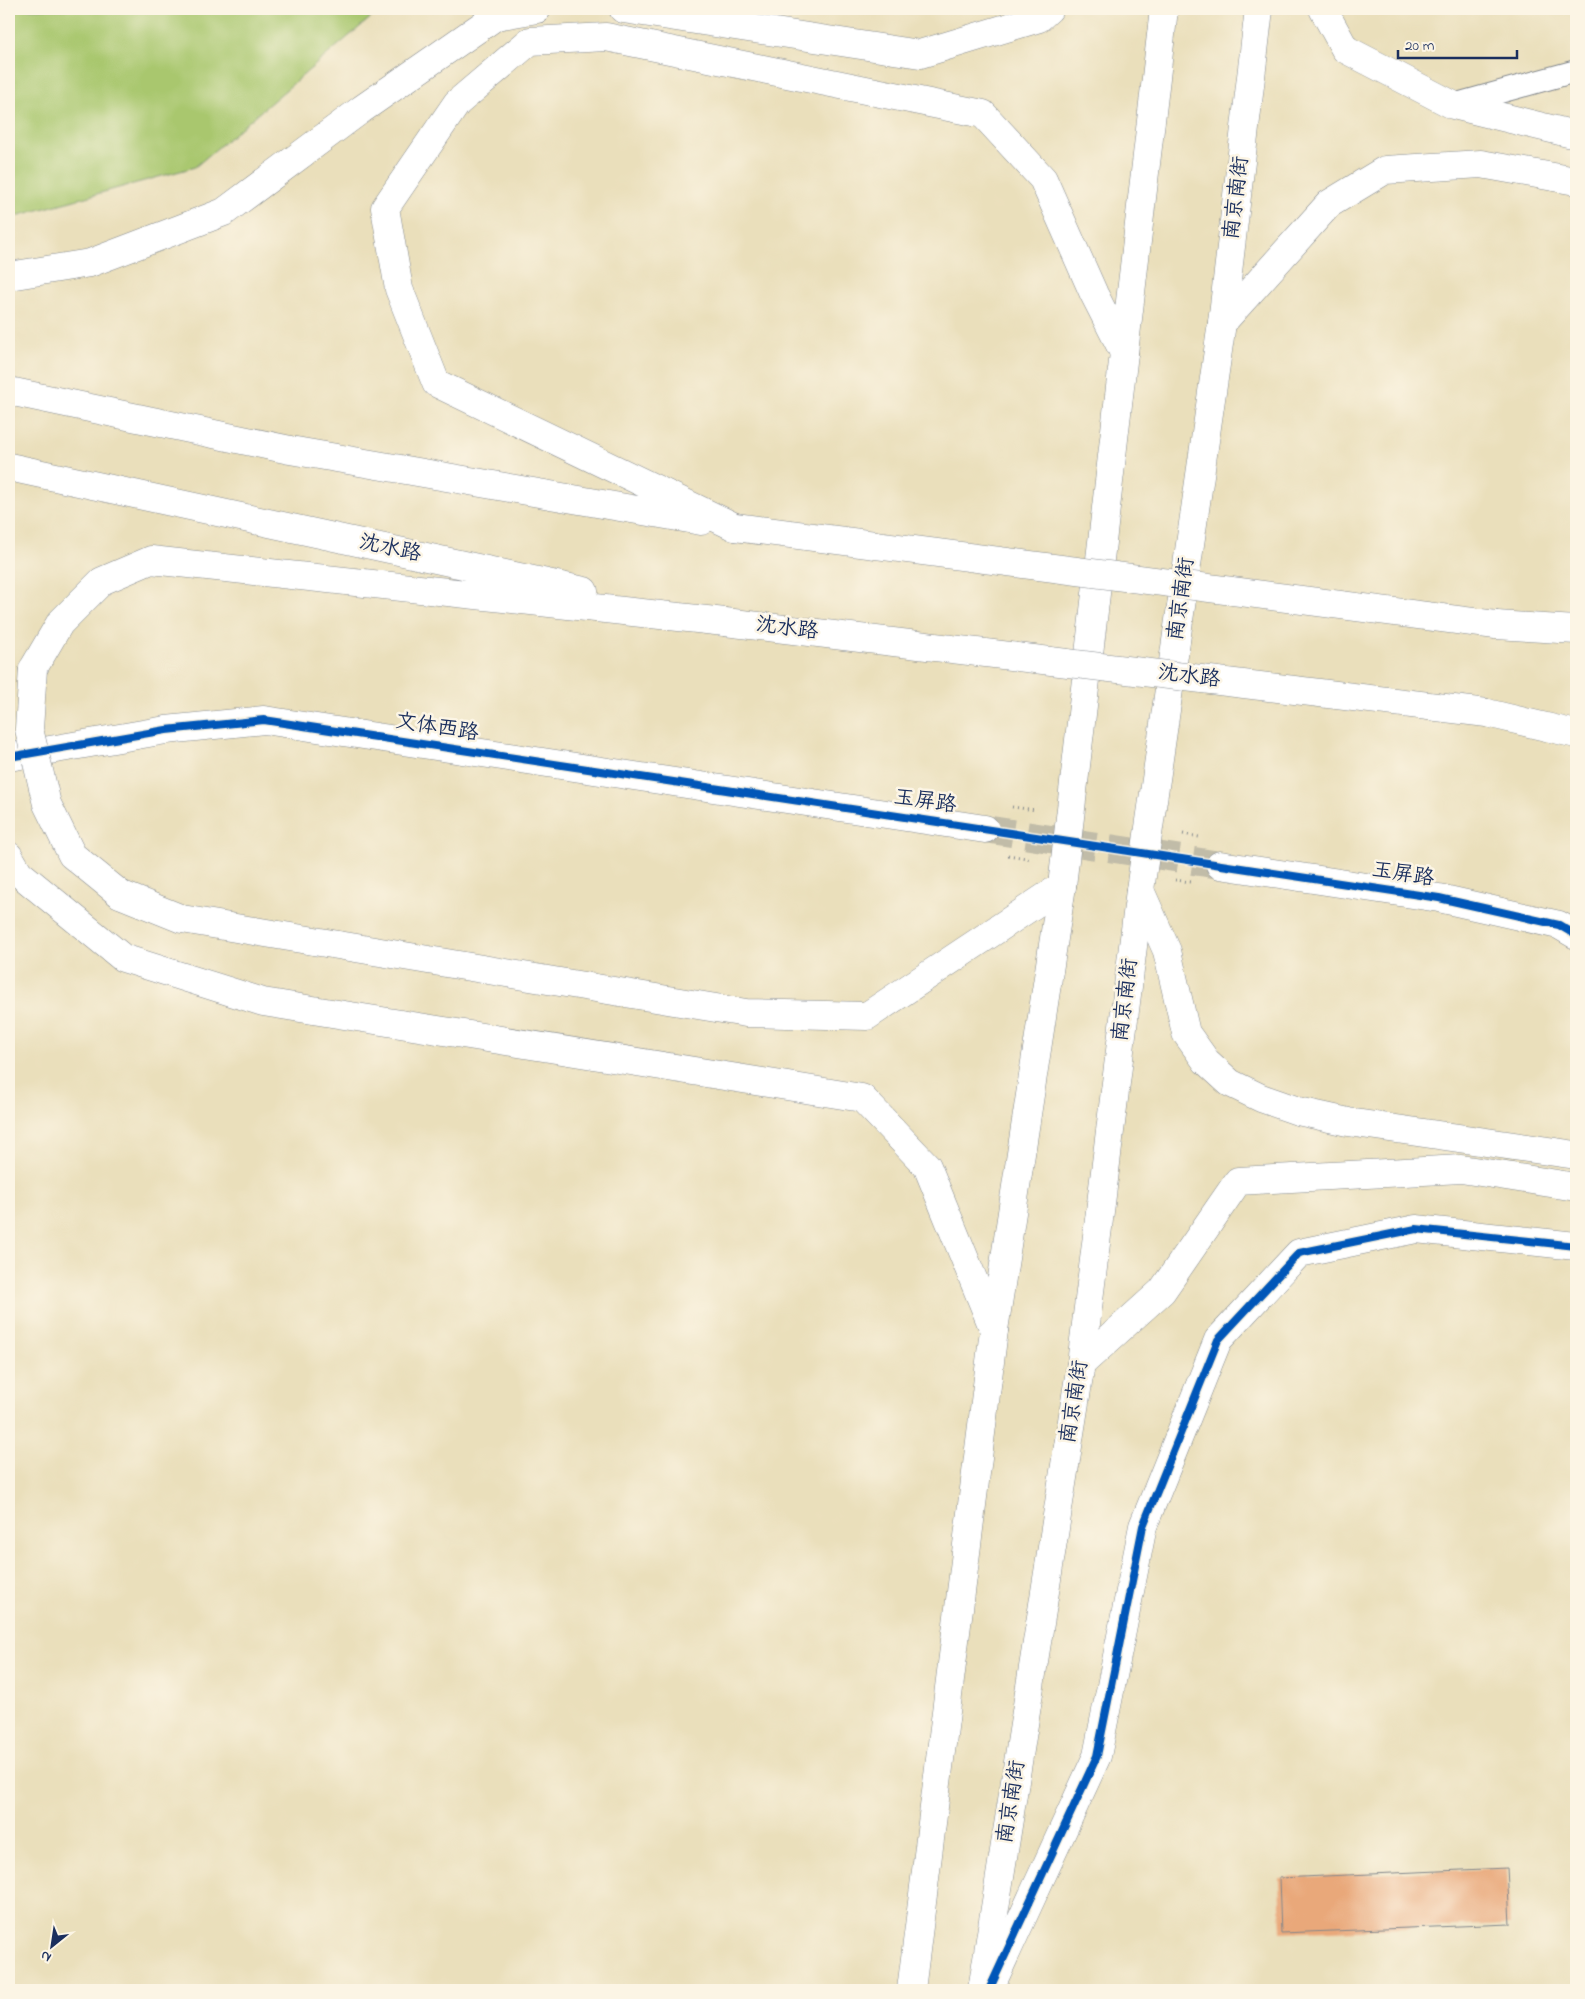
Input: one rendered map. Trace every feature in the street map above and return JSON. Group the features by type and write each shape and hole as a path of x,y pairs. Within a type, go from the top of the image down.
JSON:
{"main road":[{"path":"9,276 90,263 224,212 362,109 496,16 537,9"},
{"path":"623,9 920,54 1039,18 1049,9"},
{"path":"911,1990 994,1330 1062,886 1164,9"},
{"name":"南京南街","path":"982,1990 1081,1364 1140,890 1222,323 1258,9"},
{"path":"1323,9 1345,49 1453,105 1576,135"},
{"path":"735,527 436,383 399,289 385,208 457,103 530,42 606,36 984,114 1043,180 1094,294 1124,352"},
{"path":"1222,323 1329,204 1385,170 1481,164 1576,181"},
{"path":"9,391 290,450 735,527 1496,625 1576,630"},
{"name":"沈水路","path":"9,467 725,622 1568,721"},
{"path":"725,622 151,560 102,580 60,623 33,669 30,729 47,804 72,856 120,894 182,919 746,1013 867,1016 1062,886"},
{"path":"1496,625 1576,621"},
{"path":"1487,712 1576,734"},
{"name":"文体西路","path":"9,757 166,730 264,720 859,810"},
{"name":"玉屏路","path":"859,810 985,829"},
{"path":"14,865 123,958 263,1002 862,1098 926,1166 994,1330"},
{"name":"玉屏路","path":"1220,865 1439,898 1558,925 1576,935"},
{"path":"1140,890 1167,951 1186,1033 1206,1062 1230,1083 1261,1098 1298,1111 1348,1122 1576,1155"},
{"path":"1081,1364 1162,1291 1238,1181 1461,1169 1576,1187"},
{"path":"989,1990 1097,1756 1143,1526 1218,1340 1299,1253 1416,1229 1576,1246"}],"lane":[{"path":"1453,105 1576,71"}],"green space":[{"path":"9,9 381,9 195,167 9,218"}],"building":[{"path":"1507,1868 1510,1924 1281,1933 1279,1878"}],"tunnel":[{"path":"985,829 1220,865"}],"cycle path":[{"path":"9,757 166,730 264,720 1439,898 1559,925 1576,935"},
{"path":"989,1990 1097,1756 1143,1526 1218,1340 1299,1253 1416,1229 1576,1246"}]}
